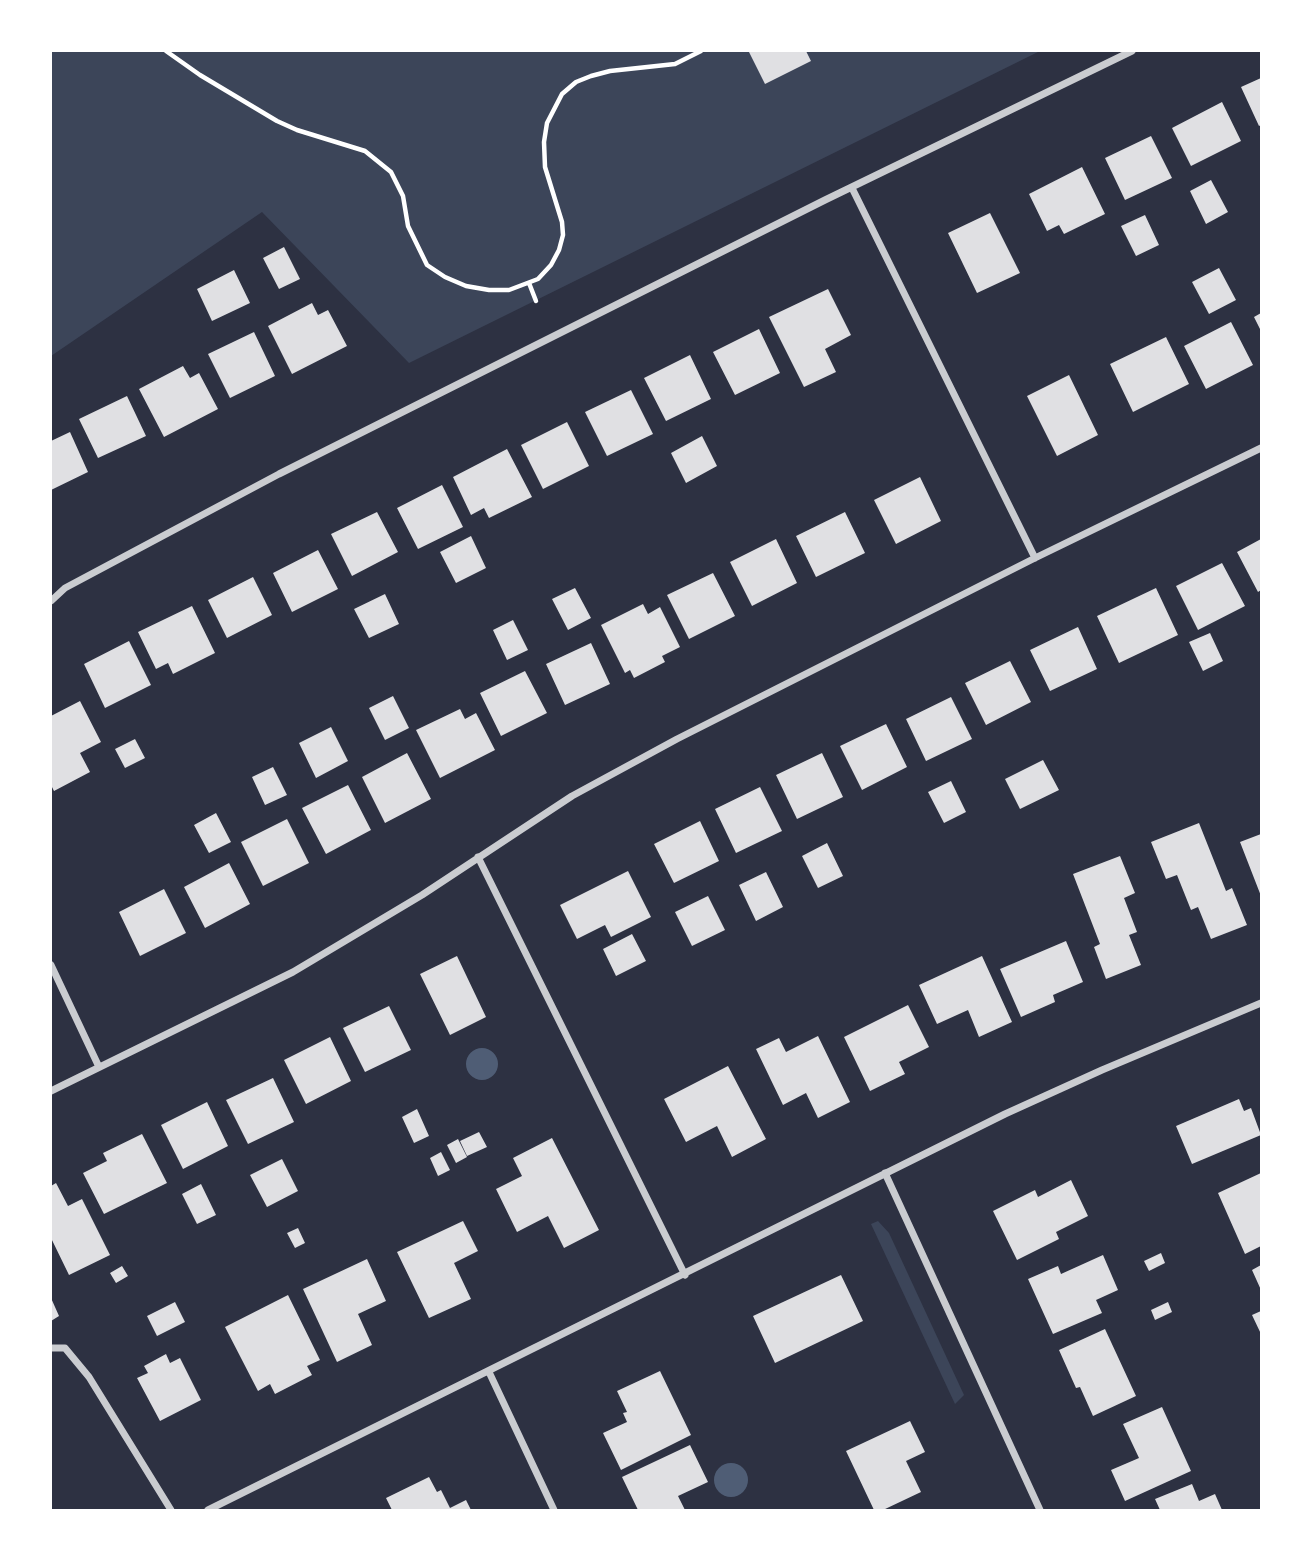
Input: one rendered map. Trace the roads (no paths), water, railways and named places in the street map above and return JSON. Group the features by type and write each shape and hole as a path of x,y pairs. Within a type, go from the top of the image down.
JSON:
{"street":[{"path":"51,601 65,588 279,474 1132,51"},
{"path":"852,188 1035,558"},
{"path":"51,1091 292,972 422,895 572,796 677,738 1261,448"},
{"path":"478,857 685,1275"},
{"path":"51,965 99,1067"},
{"path":"208,1510 1041,1097 1261,1003"},
{"path":"885,1173 1040,1510"},
{"path":"51,1348 65,1348 89,1377 171,1510"},
{"path":"489,1372 554,1510"}]}
